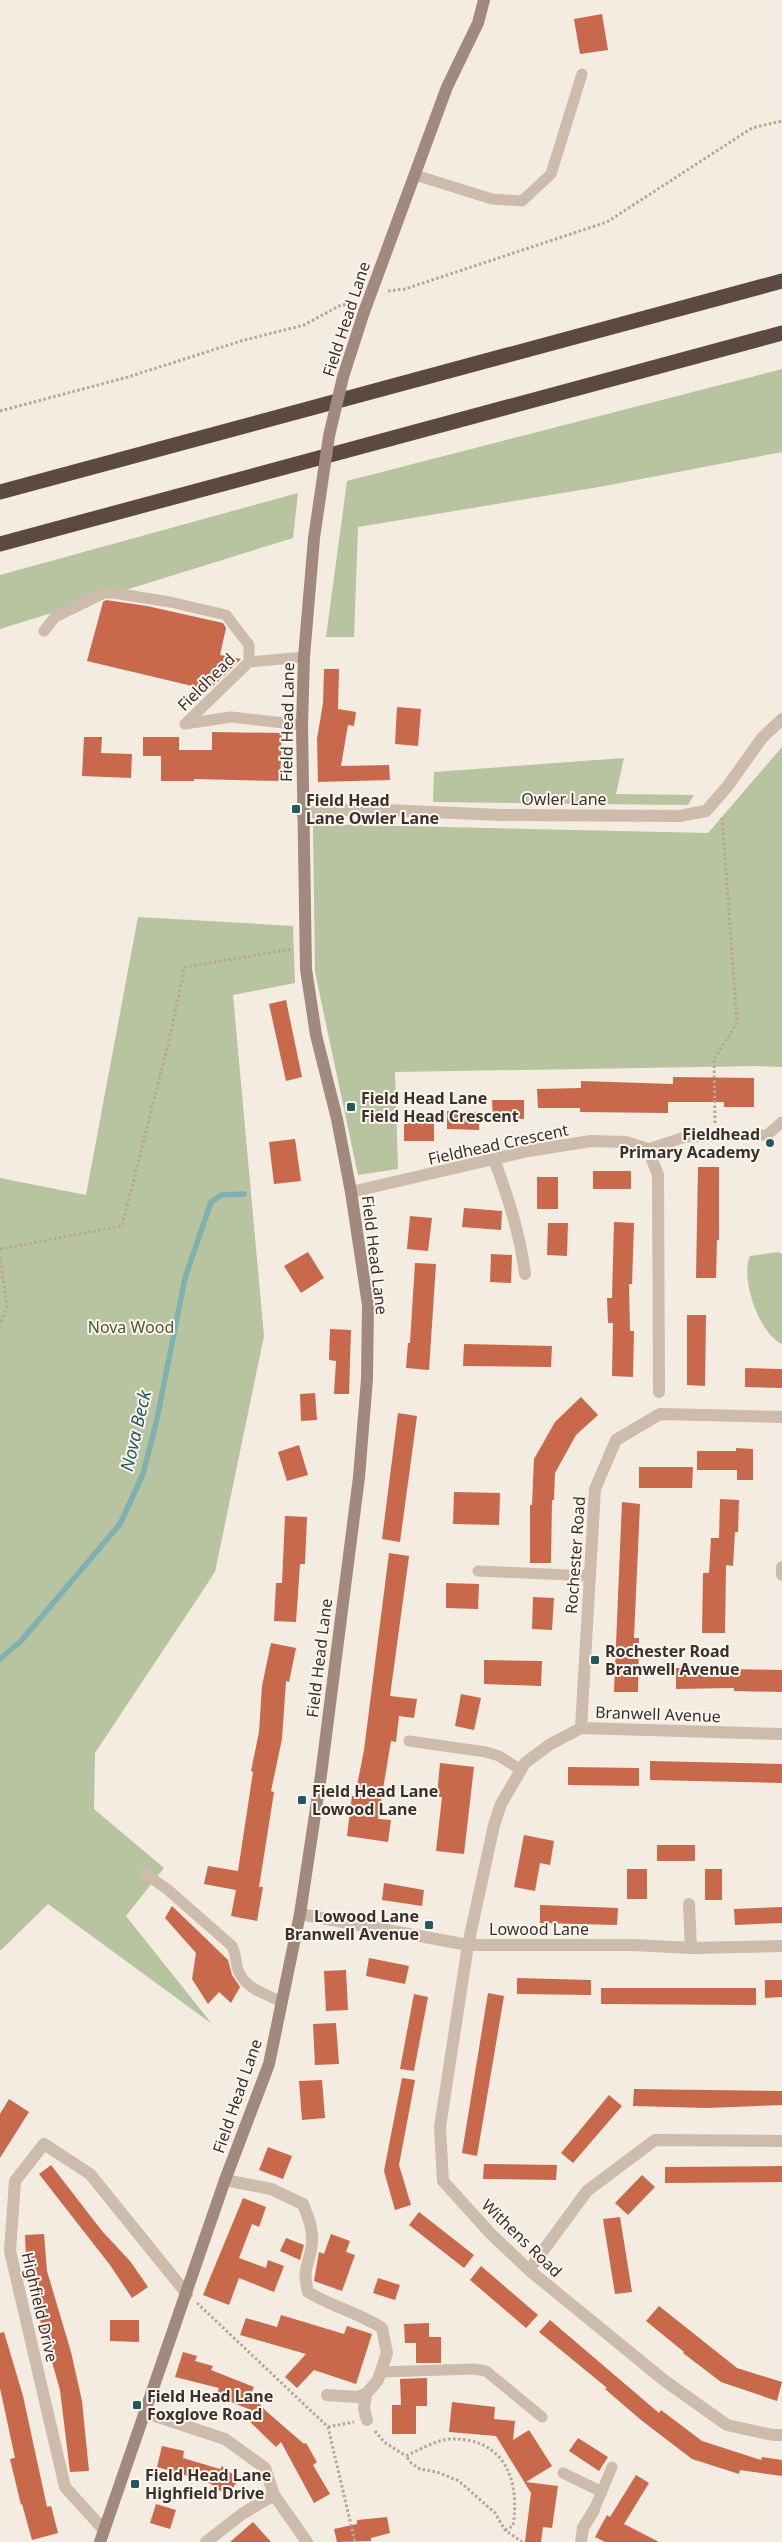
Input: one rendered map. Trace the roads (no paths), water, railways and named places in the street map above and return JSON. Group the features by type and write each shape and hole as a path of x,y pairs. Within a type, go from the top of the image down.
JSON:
{"highway":[{"path":"0,492 782,281"},
{"path":"0,544 782,333"}],"main road":[{"name":"Field Head Lane","path":"100,2542 225,2180 269,2064 300,1914 321,1775 358,1477 367,1378 368,1305 351,1192 337,1119 316,1035 306,968 302,726 304,657 314,538 329,436 343,377 388,242 447,87 478,23 484,0"}],"street":[{"name":"Owler Lane","path":"302,813 363,809 501,815 679,816 706,811 762,738 782,718"},
{"name":"Fieldhead Crescent","path":"351,1192 528,1151 592,1141 626,1142 648,1150"},
{"path":"648,1150 658,1175 660,1392"},
{"path":"494,1159 510,1202 522,1250 525,1274"},
{"name":"Rochester Road","path":"581,1728 596,1489 616,1440 660,1414 782,1417"},
{"path":"782,1567 782,1575"},
{"name":"Branwell Avenue","path":"468,1945 494,1825 501,1804 526,1763 550,1745 581,1728 782,1734"},
{"path":"689,1904 691,1948"},
{"name":"Lowood Lane","path":"300,1914 468,1945 634,1945 691,1948 782,1946"},
{"name":"Withens Road","path":"468,1945 440,2126 443,2181 491,2234 529,2270 665,2381 727,2425 773,2435 782,2435"},
{"path":"529,2270 587,2191 655,2140 782,2142"},
{"name":"Highfield Drive","path":"103,2529 65,2487 10,2251 15,2181 44,2144 90,2174 187,2294"},
{"path":"225,2180 271,2190 303,2204 311,2224 312,2243 304,2274 308,2292 325,2302 362,2315 382,2328 387,2353 378,2380 366,2394 357,2397 327,2395"},
{"path":"366,2394 364,2409 367,2420"},
{"path":"146,2413 224,2439 265,2468 274,2494 307,2542"},
{"path":"206,2542 242,2514 274,2494"},
{"path":"581,2542 583,2528 594,2510"}],"lane":[{"path":"415,175 492,199 522,201 551,174 582,74"},
{"path":"44,632 55,618 104,593 114,593 170,602 226,615 249,644 249,662"},
{"name":"Fieldhead","path":"302,726 231,717 185,724 249,662 304,657"},
{"path":"648,1150 685,1137 767,1135 782,1122"},
{"path":"478,1571 590,1576"},
{"path":"409,1741 486,1752 499,1756 521,1770"},
{"path":"144,1873 167,1889 232,1946 237,1954 238,1971 247,1985 282,2002"},
{"path":"381,2372 474,2369 486,2371 542,2417"},
{"path":"594,2510 612,2467"},
{"path":"563,2473 602,2492"}],"waterway":[{"name":"Nova Beck","path":"0,1659 21,1641 120,1524 143,1474 157,1419 185,1278 211,1202 221,1195 244,1194"}],"place":[{"name":"Field Head Lane Owler Lane","path":"296,809"},
{"name":"Field Head Lane Field Head Crescent","path":"351,1107"},
{"name":"Fieldhead Primary Academy","path":"770,1143"},
{"name":"Rochester Road Branwell Avenue","path":"595,1660"},
{"name":"Field Head Lane Lowood Lane","path":"302,1800"},
{"name":"Lowood Lane Branwell Avenue","path":"429,1925"},
{"name":"Field Head Lane Foxglove Road","path":"137,2405"},
{"name":"Field Head Lane Highfield Drive","path":"135,2484"}],"park label":[{"name":"Nova Wood","path":"131,1327"}]}
